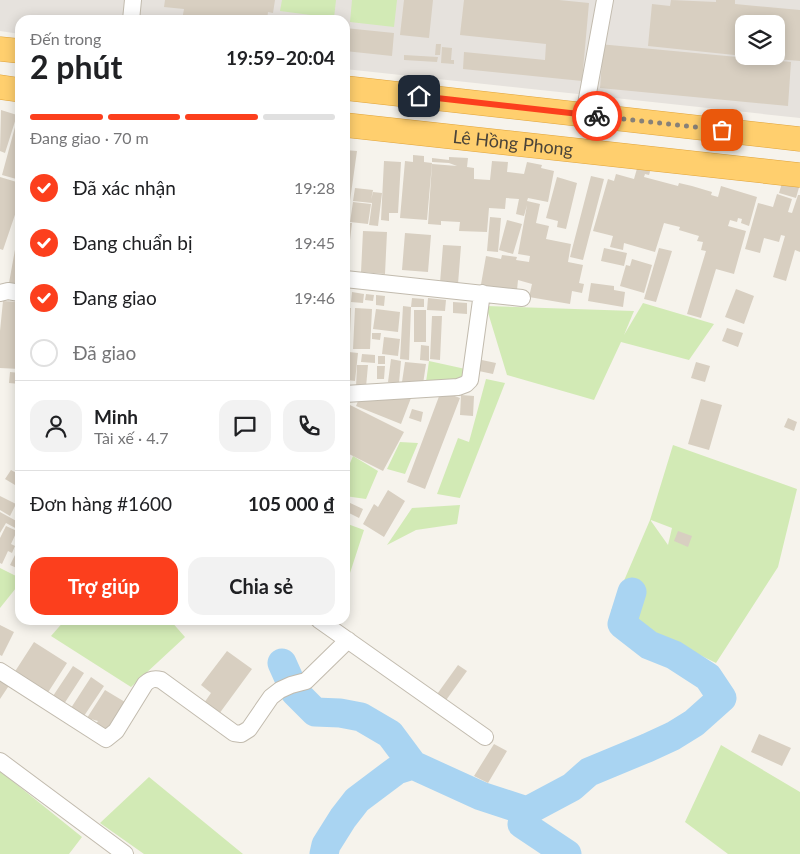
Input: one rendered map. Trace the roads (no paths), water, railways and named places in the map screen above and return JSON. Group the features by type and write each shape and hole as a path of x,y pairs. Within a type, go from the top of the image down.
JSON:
{"highway":[{"path":"0,49 15,50"},
{"path":"0,88 15,90"},
{"name":"Lê Hồng Phong","path":"350,89 800,139"},
{"name":"Lê Hồng Phong","path":"350,126 800,175"}],"street":[{"path":"132,15 134,0"},
{"path":"584,115 605,0"},
{"path":"350,280 522,298"},
{"path":"0,293 8,291 15,292"},
{"path":"350,394 458,387 466,384 470,380 482,293"},
{"path":"326,625 485,738"},
{"path":"0,671 106,738 116,731 145,684 155,679 161,680 234,733 241,734 249,729 271,696 280,690 306,681 348,640"},
{"path":"0,761 125,854"}],"waterway":[{"path":"567,854 522,824 527,811 572,787 589,772 673,736 694,723 722,698 708,677 674,655 649,645 622,624 632,592"},
{"path":"282,663 295,692 315,712 340,713 361,717 390,734 413,765"},
{"path":"324,854 326,845 357,800 397,770 413,765 481,796 527,811"}]}
